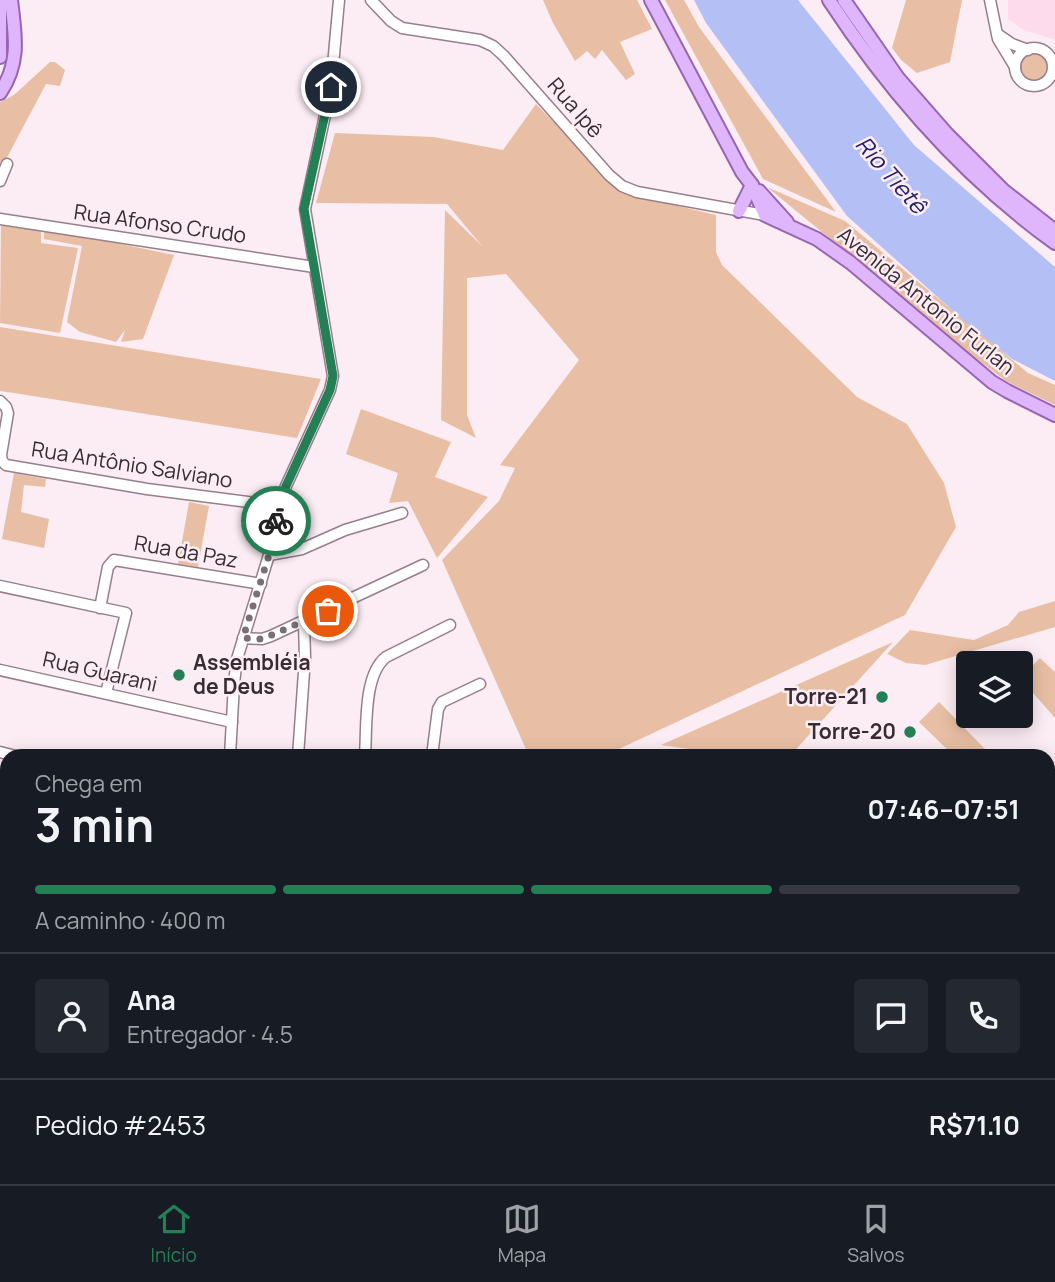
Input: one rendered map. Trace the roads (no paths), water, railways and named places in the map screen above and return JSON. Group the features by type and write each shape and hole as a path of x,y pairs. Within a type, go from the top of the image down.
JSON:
{"main road":[{"path":"2,84 13,68 15,52 11,0"},
{"path":"650,0 742,172 752,185 765,215"},
{"path":"829,0 867,57 926,125 993,194 1055,243"},
{"path":"844,0 898,78 947,134 1003,190 1055,231"},
{"path":"0,3 0,57"},
{"path":"742,172 792,227"},
{"path":"739,211 752,185"},
{"name":"Avenida Antonio Furlan","path":"765,215 817,239 851,262 992,382 1055,415"}],"street":[{"path":"230,749 233,683 243,638 269,555 279,506 330,390 333,376 306,220 305,200 327,106 339,0"},
{"name":"Rua Ipê","path":"371,0 391,21 402,28 471,38 493,46 609,176 622,186 637,192 765,215"},
{"path":"990,0 996,32 1015,66 1018,78 1028,85 1040,85 1053,73 1053,60 1044,52 1033,48 1019,56 1015,66"},
{"path":"996,32 1012,44 1028,50"},
{"path":"0,181 7,164"},
{"name":"Rua Afonso Crudo","path":"1,220 314,267"},
{"name":"Rua Antônio Salviano","path":"0,401 8,413 1,455 6,466 147,489 279,506"},
{"path":"269,555 302,549 345,530 402,513"},
{"name":"Rua da Paz","path":"100,608 108,567 114,560 261,584"},
{"path":"243,638 262,639 304,622 423,565"},
{"path":"0,586 126,613 106,694"},
{"path":"298,749 305,658 304,622"},
{"path":"366,749 371,684 379,662 450,625"},
{"name":"Rua Guarani","path":"0,670 232,722"},
{"path":"433,749 438,709 442,702 480,684"}],"water":[{"name":"Rio Tietê","path":"694,0 798,0 914,145 1055,267 1055,381 1012,359 971,327 847,216 706,23"}],"place":[{"name":"Assembléia de Deus","path":"179,675"},
{"name":"Torre-21","path":"882,697"},
{"name":"Torre-20","path":"910,732"}]}
